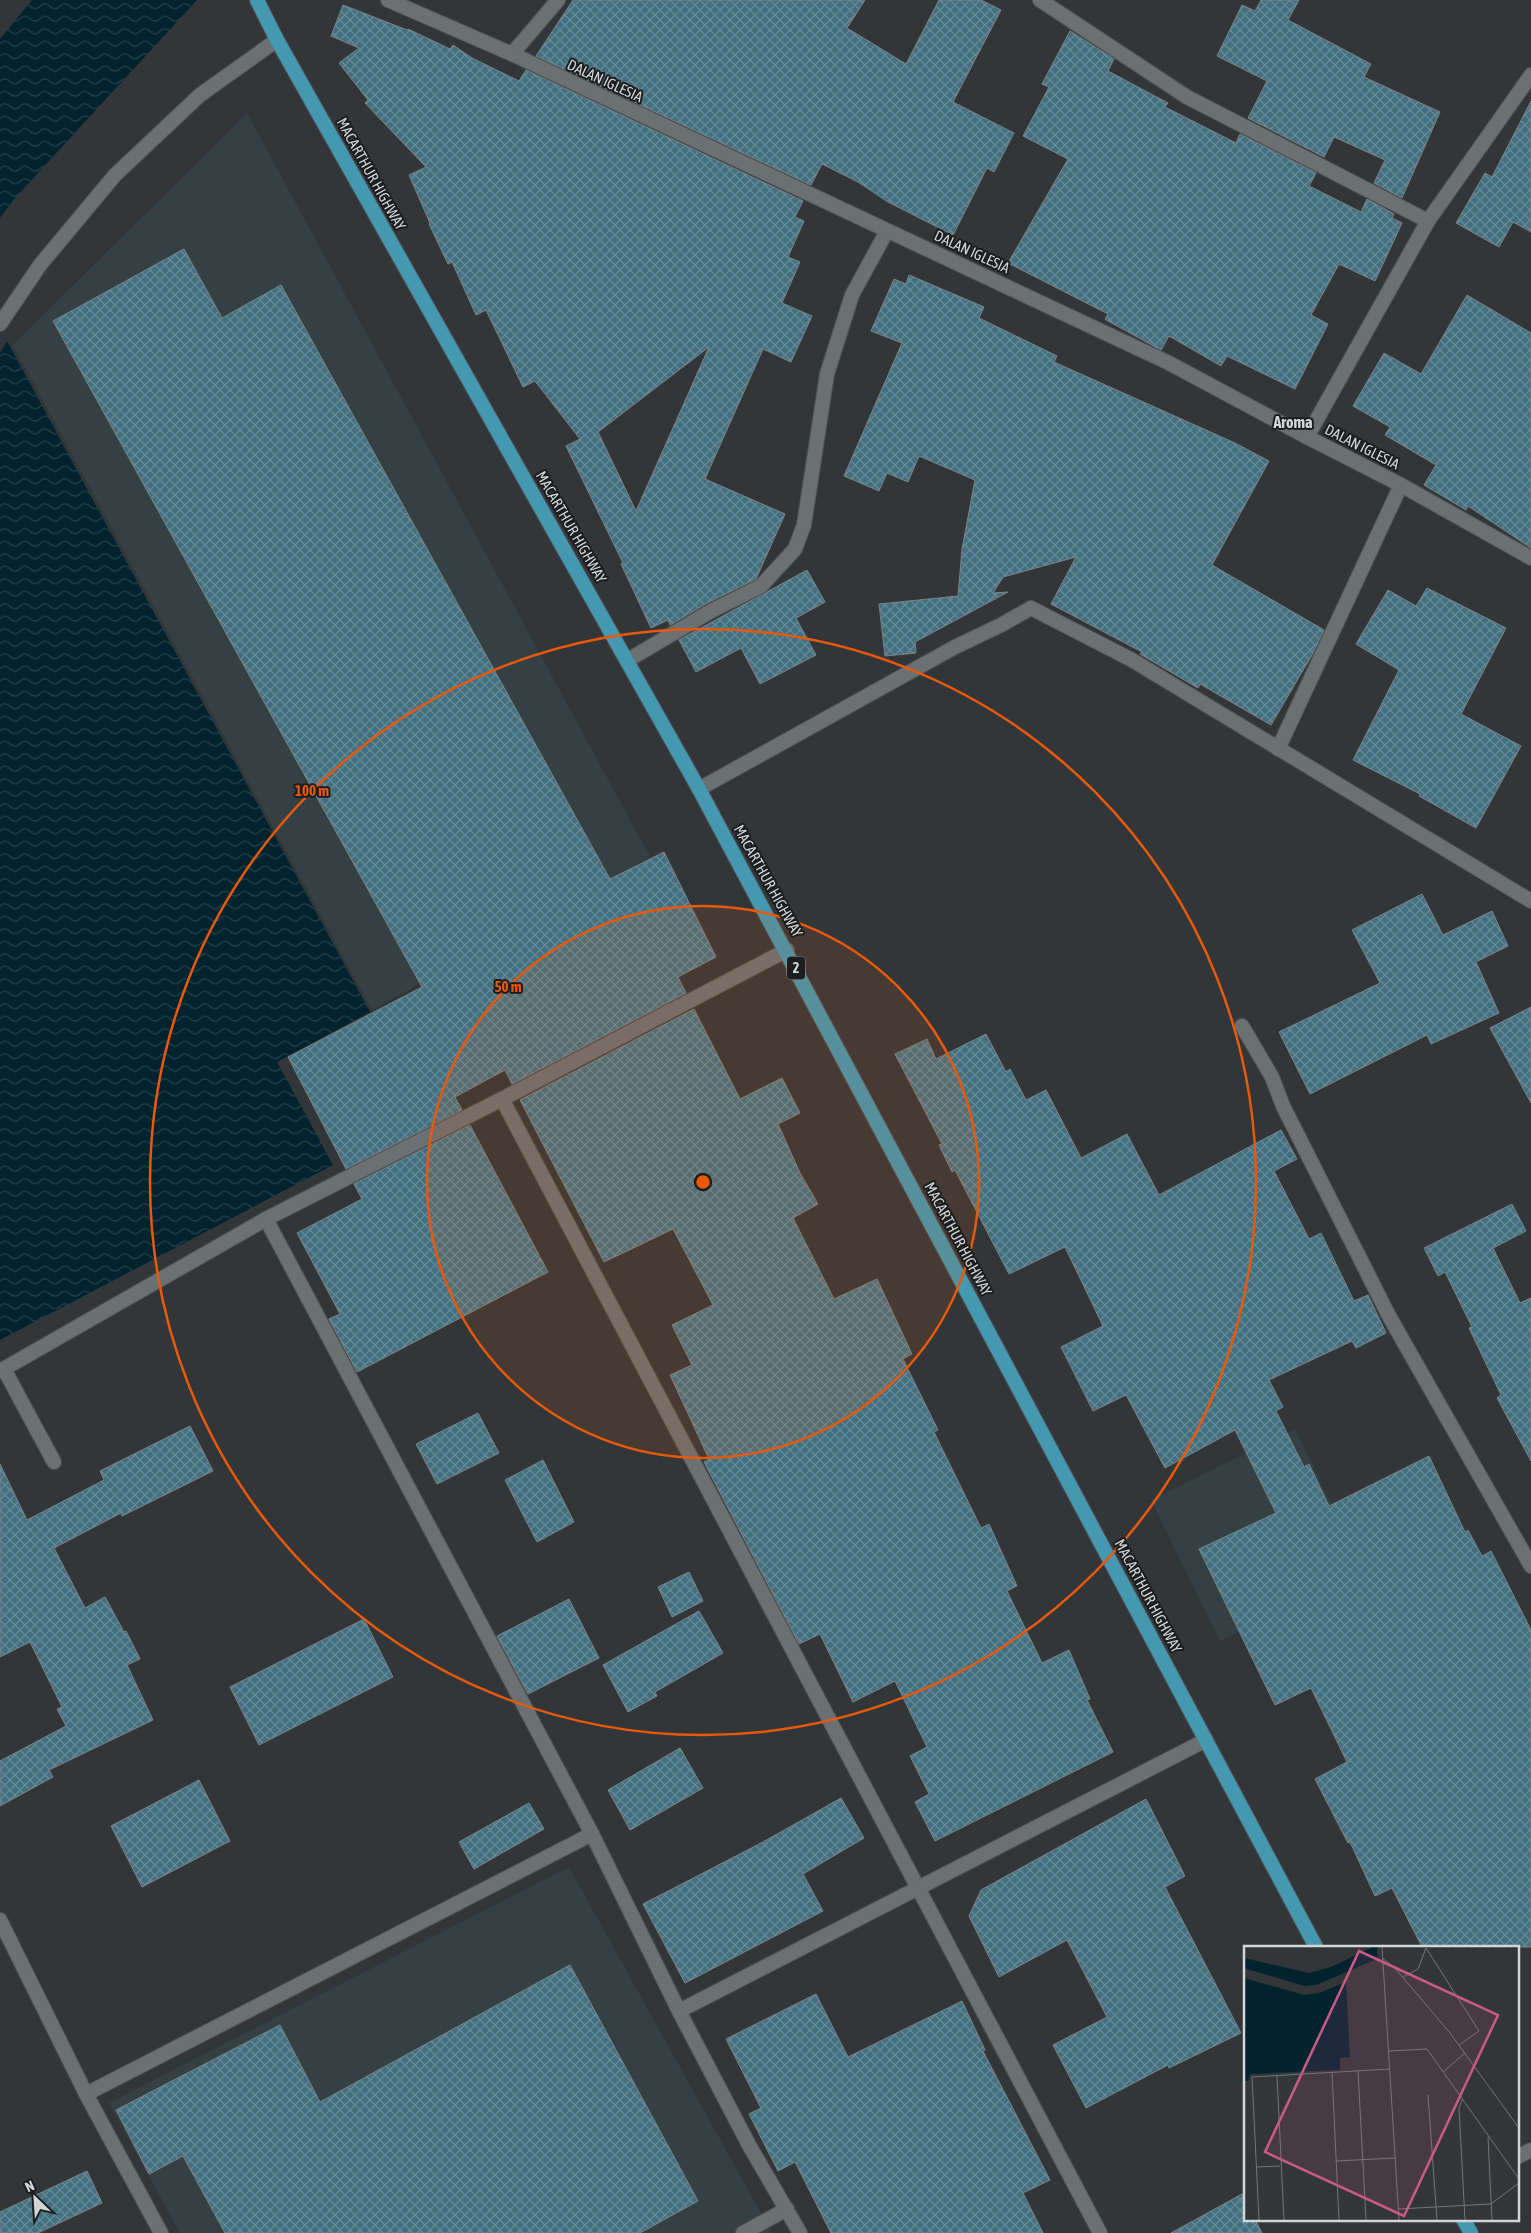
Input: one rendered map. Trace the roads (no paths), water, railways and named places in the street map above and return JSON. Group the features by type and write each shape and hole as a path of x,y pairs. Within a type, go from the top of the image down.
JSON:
{"highway":[{"name":"MACARTHUR HIGHWAY","path":"257,0 277,40 628,660 787,950 1315,1946"},
{"path":"1464,2220 1471,2233"}],"street":[{"name":"DALAN IGLESIA","path":"388,0 512,54 1170,363 1401,485 1531,558"},
{"path":"512,54 558,0"},
{"path":"1040,0 1187,96 1428,222"},
{"path":"0,324 40,265 115,175 200,95 277,40"},
{"path":"1307,437 1428,222 1531,76"},
{"path":"628,660 710,611 761,586 795,549 804,525 827,374 852,295 888,231"},
{"path":"1278,749 1401,485"},
{"path":"699,789 955,647 1031,608 1132,660 1531,901"},
{"path":"54,1462 2,1370 266,1219 502,1100 787,950"},
{"path":"1242,1026 1272,1077 1283,1106 1389,1316 1531,1566"},
{"path":"502,1100 1100,2233"},
{"path":"266,1219 592,1834 679,2011 749,2145 800,2233"},
{"path":"679,2011 1206,1740"},
{"path":"86,2094 592,1834"},
{"path":"0,1920 86,2094 161,2233"},
{"path":"1518,2156 1531,2150"},
{"path":"743,2233 787,2209"}],"water":[{"path":"32,0 197,0 15,198 0,218 0,39"},
{"path":"7,341 370,1012 277,1062 333,1165 0,1340 0,353"}],"district":[{"name":"Aroma","path":"1293,422"}]}
